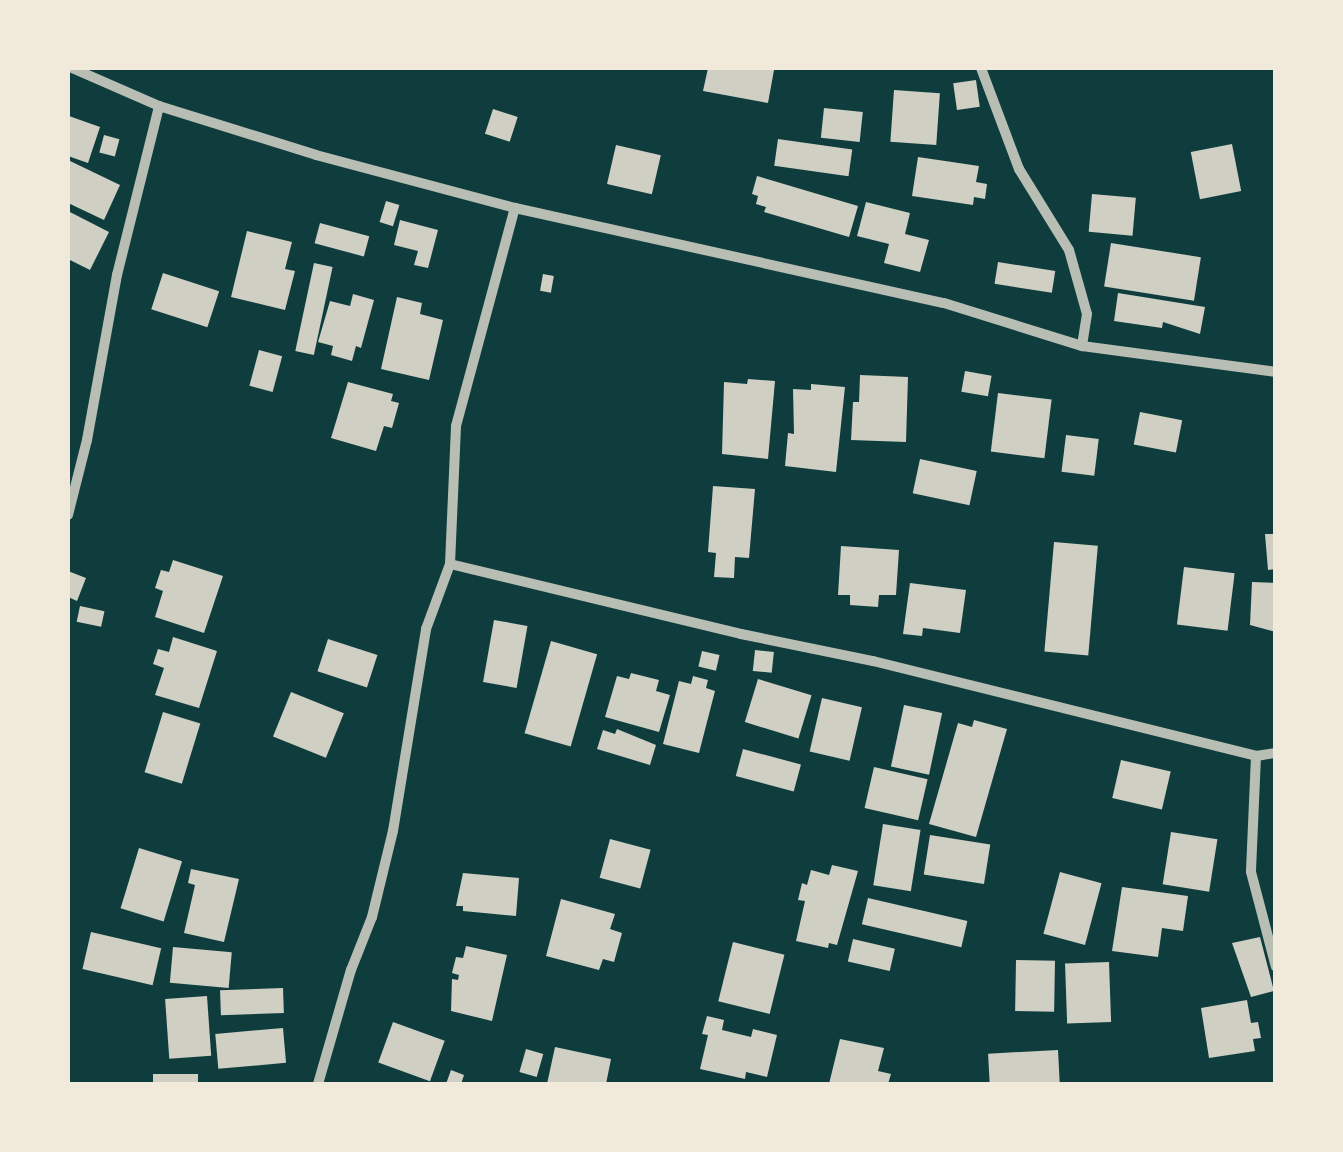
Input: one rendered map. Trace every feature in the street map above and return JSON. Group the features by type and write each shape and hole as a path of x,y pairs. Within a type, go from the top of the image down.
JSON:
{"street":[{"path":"72,68 159,106 316,155 515,208 944,303 1082,346 1276,372"},
{"path":"982,68 1019,169 1068,250 1087,314 1082,346"},
{"path":"68,515 87,440 117,275 159,106"},
{"path":"318,1084 350,970 372,917 393,831 426,629 450,564 456,426 515,208"},
{"path":"450,564 741,634 873,661 1256,756 1276,753"},
{"path":"1256,756 1251,872 1276,967"}],"building":[{"path":"708,68 774,70 768,103 703,91"},
{"path":"976,80 980,107 957,110 953,83"},
{"path":"894,90 940,93 936,145 890,142"},
{"path":"824,108 863,112 860,142 821,138"},
{"path":"493,109 518,117 510,142 485,134"},
{"path":"69,116 100,127 88,163 68,156"},
{"path":"104,135 119,139 115,157 99,152"},
{"path":"778,139 852,149 849,176 774,166"},
{"path":"1232,144 1241,191 1200,199 1191,152"},
{"path":"616,145 661,155 652,194 607,184"},
{"path":"918,157 979,166 976,182 987,184 985,199 974,197 973,205 912,196"},
{"path":"68,160 120,185 104,220 68,203"},
{"path":"757,176 858,206 849,237 764,212 766,207 756,204 758,196 752,194"},
{"path":"1092,194 1136,198 1133,236 1089,232"},
{"path":"386,201 399,205 393,226 380,222"},
{"path":"866,202 910,213 905,234 929,240 920,272 884,263 889,244 857,236"},
{"path":"68,211 109,232 90,270 68,259"},
{"path":"400,220 438,230 428,268 414,265 418,251 394,245"},
{"path":"320,223 369,236 364,256 315,243"},
{"path":"247,231 292,242 285,269 295,271 285,310 231,297"},
{"path":"1111,243 1201,257 1194,301 1104,286"},
{"path":"998,262 1055,271 1052,293 995,284"},
{"path":"314,263 333,267 314,355 295,351"},
{"path":"163,273 219,291 207,327 151,309"},
{"path":"543,274 554,276 551,293 540,291"},
{"path":"1118,293 1205,307 1200,334 1163,322 1162,328 1114,321"},
{"path":"353,294 374,300 361,348 356,346 352,361 331,355 333,346 318,342 330,301 350,306"},
{"path":"397,297 422,303 420,314 443,320 429,380 381,369"},
{"path":"259,350 282,356 273,392 249,386"},
{"path":"965,371 992,376 988,396 961,392"},
{"path":"860,375 908,377 906,442 851,440 853,402 859,402"},
{"path":"748,379 775,381 768,459 722,454 724,382 747,384"},
{"path":"348,382 393,394 391,401 399,403 392,428 384,426 376,451 331,438"},
{"path":"811,384 845,387 836,472 785,466 788,433 794,434 793,389 811,390"},
{"path":"998,393 1052,400 1044,458 991,452"},
{"path":"1140,412 1182,420 1176,453 1134,444"},
{"path":"1066,435 1099,439 1094,476 1061,472"},
{"path":"920,459 977,471 969,505 913,493"},
{"path":"713,486 755,489 749,558 735,557 734,578 714,577 716,553 708,552"},
{"path":"1265,534 1276,534 1276,569 1268,570"},
{"path":"1054,542 1098,546 1088,655 1044,652"},
{"path":"841,546 899,550 896,595 879,595 878,607 850,605 850,595 838,595"},
{"path":"173,560 223,576 204,633 155,617 163,591 155,588 161,570 169,572"},
{"path":"1184,567 1235,573 1228,631 1177,625"},
{"path":"68,571 86,578 77,601 68,597"},
{"path":"1252,582 1276,583 1276,632 1250,625"},
{"path":"910,583 966,590 960,633 923,628 922,636 903,634"},
{"path":"80,606 104,611 101,627 77,622"},
{"path":"494,620 527,626 517,688 483,682"},
{"path":"173,637 217,651 199,708 155,695 164,668 153,664 158,649 169,652"},
{"path":"328,639 377,655 367,687 317,671"},
{"path":"551,641 597,654 571,747 525,733"},
{"path":"755,650 774,652 772,673 753,671"},
{"path":"702,651 720,655 716,671 698,667"},
{"path":"631,673 659,680 656,691 670,695 659,732 605,717 617,676 629,679"},
{"path":"693,676 708,680 706,688 715,691 699,753 663,744 679,681 691,684"},
{"path":"758,679 812,695 798,738 745,722"},
{"path":"291,692 344,713 326,758 273,737"},
{"path":"822,698 862,707 850,761 810,752"},
{"path":"904,705 942,713 929,775 891,767"},
{"path":"163,712 200,723 182,784 145,772"},
{"path":"974,720 1007,729 976,837 929,824 958,723 972,727"},
{"path":"617,729 656,745 650,765 597,749 603,730 615,734"},
{"path":"743,749 801,765 794,792 736,776"},
{"path":"1121,760 1171,771 1162,809 1112,798"},
{"path":"874,767 928,779 918,820 865,808"},
{"path":"883,824 921,830 911,891 873,885"},
{"path":"1171,832 1217,839 1209,892 1163,884"},
{"path":"930,835 990,845 984,884 924,875"},
{"path":"610,839 651,850 640,889 600,878"},
{"path":"139,848 182,861 164,921 121,908"},
{"path":"832,865 858,871 837,945 829,943 828,948 796,941 805,901 798,900 802,883 807,885 811,870 829,875"},
{"path":"191,869 239,879 224,942 184,933 195,885 188,883"},
{"path":"1060,872 1102,883 1085,945 1043,934"},
{"path":"463,873 519,878 516,916 463,911 463,906 456,906"},
{"path":"1122,887 1188,896 1183,931 1162,928 1158,957 1112,951"},
{"path":"868,898 967,921 961,947 862,924"},
{"path":"561,899 615,914 610,929 622,933 614,962 603,959 599,970 546,956"},
{"path":"91,932 161,948 153,985 82,969"},
{"path":"1260,937 1274,991 1251,997 1232,943"},
{"path":"853,939 895,949 890,971 848,961"},
{"path":"733,942 784,955 770,1014 718,1001"},
{"path":"466,946 507,955 492,1021 451,1011 452,979 458,980 459,975 452,973 456,957 463,958"},
{"path":"173,947 232,952 229,988 170,983"},
{"path":"1016,960 1055,961 1054,1012 1015,1011"},
{"path":"1109,962 1111,1022 1067,1023 1065,964"},
{"path":"283,988 284,1013 221,1015 220,990"},
{"path":"207,996 211,1056 169,1059 165,999"},
{"path":"1247,1000 1251,1023 1258,1022 1261,1038 1253,1039 1255,1051 1209,1058 1201,1008"},
{"path":"707,1016 724,1020 722,1030 751,1037 753,1029 777,1035 767,1077 746,1072 745,1079 700,1069 708,1035 702,1034"},
{"path":"393,1022 445,1041 430,1081 378,1062"},
{"path":"283,1028 286,1063 218,1069 215,1034"},
{"path":"840,1039 884,1048 878,1071 891,1074 888,1084 829,1084"},
{"path":"555,1047 611,1059 606,1084 547,1084"},
{"path":"526,1049 543,1054 537,1077 519,1072"},
{"path":"1058,1050 1060,1084 990,1084 988,1054"},
{"path":"451,1070 464,1075 461,1084 446,1084"},
{"path":"153,1074 198,1074 198,1084 153,1084"}]}
